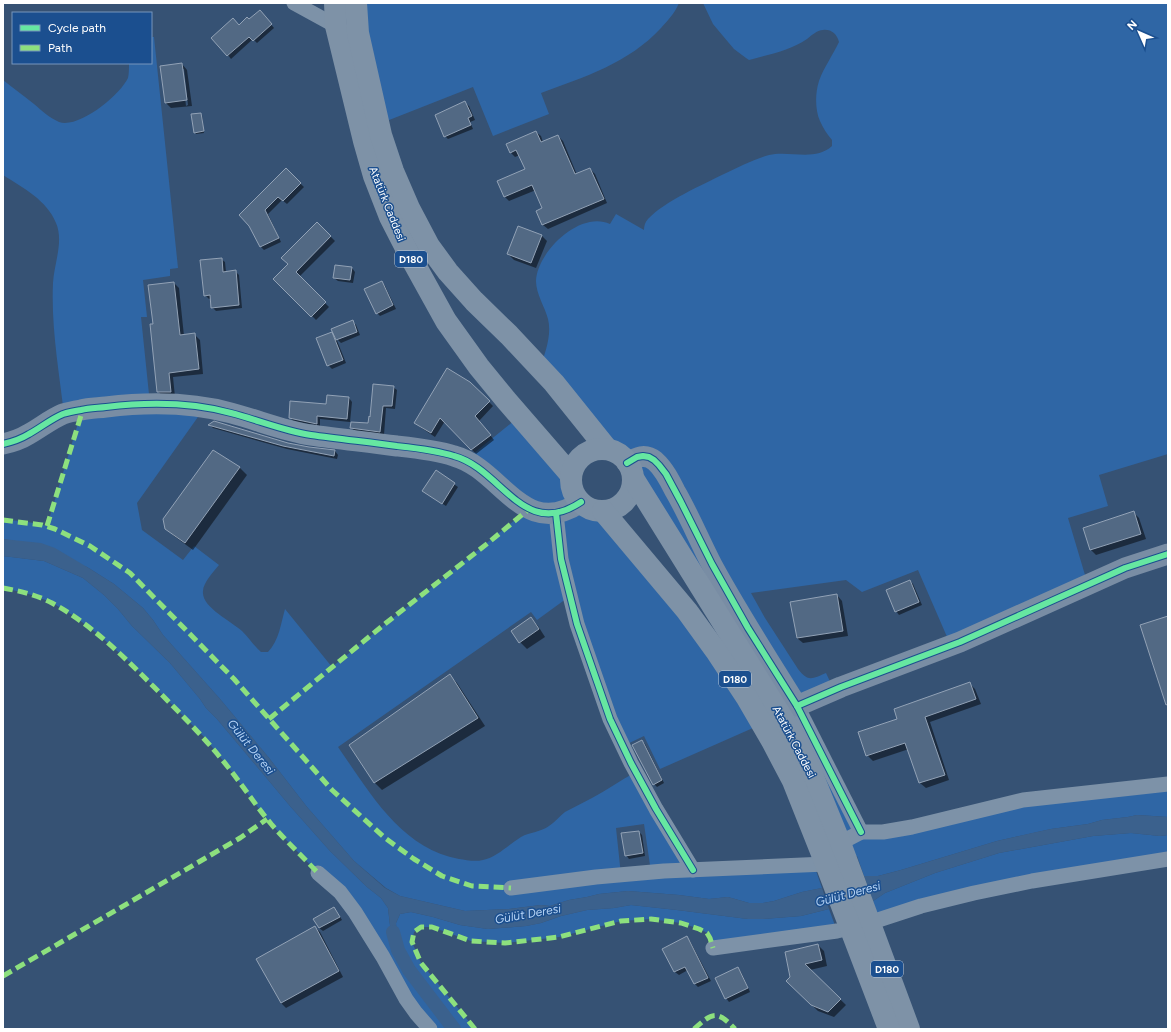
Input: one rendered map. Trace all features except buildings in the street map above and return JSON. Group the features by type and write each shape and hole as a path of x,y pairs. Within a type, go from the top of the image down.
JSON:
{"highway":[{"name":"Atatürk Caddesi","path":"335,3 336,26 364,141 374,176 390,216 446,321 479,367 571,475 574,493 581,502"},
{"name":"Atatürk Caddesi","path":"356,3 358,33 381,135 393,171 409,208 429,246 448,272 474,301 509,335 554,383 607,449 620,455 630,470 791,732 811,772 840,843 834,866"},
{"path":"571,475 575,464 584,455 594,450 607,449"},
{"path":"581,502 591,509 603,510 615,508 629,494 632,486 630,470"},
{"name":"Atatürk Caddesi","path":"603,510 687,611 747,698 772,741 834,866 910,1029"},
{"name":"Atatürk Caddesi","path":"857,918 889,1029"}],"street":[{"path":"294,3 336,26"},
{"path":"3,444 27,436 64,414 83,409 130,404 170,404 205,407 310,435 409,447 456,456 470,462 484,472 515,500 536,512 563,512 581,502"},
{"path":"630,470 637,457 643,456 654,460 666,474 682,502 712,564 744,622 797,706 861,832"},
{"path":"556,513 562,559 577,624 610,719 631,763 656,809 693,870"},
{"path":"797,706 841,687 960,642 1125,568 1168,554"},
{"path":"840,843 861,832 883,832 912,827 1023,800 1168,784"},
{"path":"713,948 837,931 857,918 921,906 1032,881 1168,859"},
{"path":"511,888 596,877 693,870 834,866"},
{"path":"318,873 340,892 355,912 406,1000 430,1029"}],"shaded area":[{"path":"356,3 679,3 661,28 635,51 605,68 541,93 549,114 493,136 473,87 379,124"},
{"path":"703,3 1168,3 1168,454 1099,475 1108,506 1068,518 1088,585 951,646 918,570 862,592 846,580 751,593 765,618 798,669 808,678 814,678 826,673 834,690 797,706 861,832 1012,803 1168,784 1168,817 1137,815 1051,829 997,841 878,876 864,876 857,856 846,859 625,459 614,451 540,368 547,344 549,325 547,314 537,291 536,281 538,270 544,258 562,236 574,228 586,223 598,221 610,224 616,214 644,230 647,220 664,206 695,188 746,163 769,155 777,154 810,155 825,151 832,146 832,140 818,117 816,96 821,76 839,42 835,34 829,30 821,30 794,46 749,60 734,49 713,24"},
{"path":"152,37 154,37 178,268 170,269 170,276 143,280 147,317 141,317 150,404 205,407 137,503 142,530 183,560 194,546 219,565 209,577 203,588 204,597 212,608 242,631 261,652 268,652 275,643 285,609 332,667 528,509 473,454 520,416 571,481 576,496 579,500 587,506 597,510 762,724 660,769 644,736 623,746 570,596 537,620 531,612 338,747 374,799 388,815 403,830 420,843 438,853 471,861 483,860 493,856 521,837 546,828 565,812 598,795 636,772 693,870 814,865 822,888 763,903 749,903 728,897 709,899 628,891 599,894 569,900 550,906 541,905 509,909 465,911 400,896 386,888 354,861 307,807 220,699 163,635 143,608 114,584 87,567 21,542 3,539 3,520 23,521 47,526 82,410 64,414 53,316 53,283 59,245 56,223 52,215 41,201 3,175 3,80 49,116 59,122 67,123 88,116 108,101 124,85 129,73 129,64 152,64","holes":["644,824 651,872 621,875 616,828"]},
{"path":"3,556 44,561 83,578 104,595 132,626 170,663 206,708 330,851 367,887 381,898 388,908 391,934 397,948 396,923 400,914 411,912 460,925 488,929 526,926 587,910 631,905 748,919 801,916 829,909 837,931 713,948 707,933 700,929 681,923 651,919 621,921 559,937 505,943 471,941 432,927 421,927 414,932 412,942 421,963 475,1029 430,1029 318,873 273,826 204,737 133,665 99,635 74,616 51,602 26,593 3,588"},
{"path":"1131,833 1160,836 1168,835 1168,859 879,920 873,901 885,893 935,873 999,853 1093,836"}],"water":[{"name":"Gülüt Deresi","path":"3,539 41,543 55,548 114,584 143,608 163,635 220,699 307,807 354,861 385,888 400,896 465,911 509,909 541,905 550,906 569,900 599,894 628,891 709,899 728,897 749,903 763,903 822,888 829,909 801,916 748,919 631,905 587,910 526,926 488,929 460,925 411,912 400,914 396,923 398,950 391,934 388,908 381,898 367,887 330,851 206,708 170,663 132,626 104,595 83,578 44,561 3,556"},
{"path":"1137,815 1168,817 1168,835 1160,836 1131,833 1093,836 999,853 935,873 885,893 873,901 864,876 878,876 997,841 1032,833"}],"waterway":[{"path":"393,932 398,950 409,970 454,1029"}],"marked path":[{"path":"47,526 83,409"},
{"path":"269,719 529,509"},
{"path":"3,520 42,525 55,529 90,546 130,573 234,679 332,790 385,838 414,859 442,876 472,886 511,888"},
{"path":"3,588 16,590 52,603 80,621 118,652 201,736 228,767 260,811 318,873"},
{"path":"3,976 240,838 267,819"},
{"path":"475,1029 421,963 412,942 414,932 421,927 432,927 471,941 505,943 559,937 621,921 651,919 681,923 699,929 707,933 713,948"},
{"path":"694,1029 706,1019 715,1016 719,1016 724,1019 735,1029"}],"cycle path":[{"path":"3,444 23,437 63,414 90,408 137,404 185,405 216,409 311,435 419,448 454,456 471,463 528,508 543,513 561,512 581,502"},
{"path":"627,463 637,457 649,457 654,460 666,474 712,564 748,628 797,706 861,832"},
{"path":"556,513 561,559 577,624 610,719 631,763 656,809 693,870"},
{"path":"797,706 841,687 960,642 1125,568 1168,554"}]}
